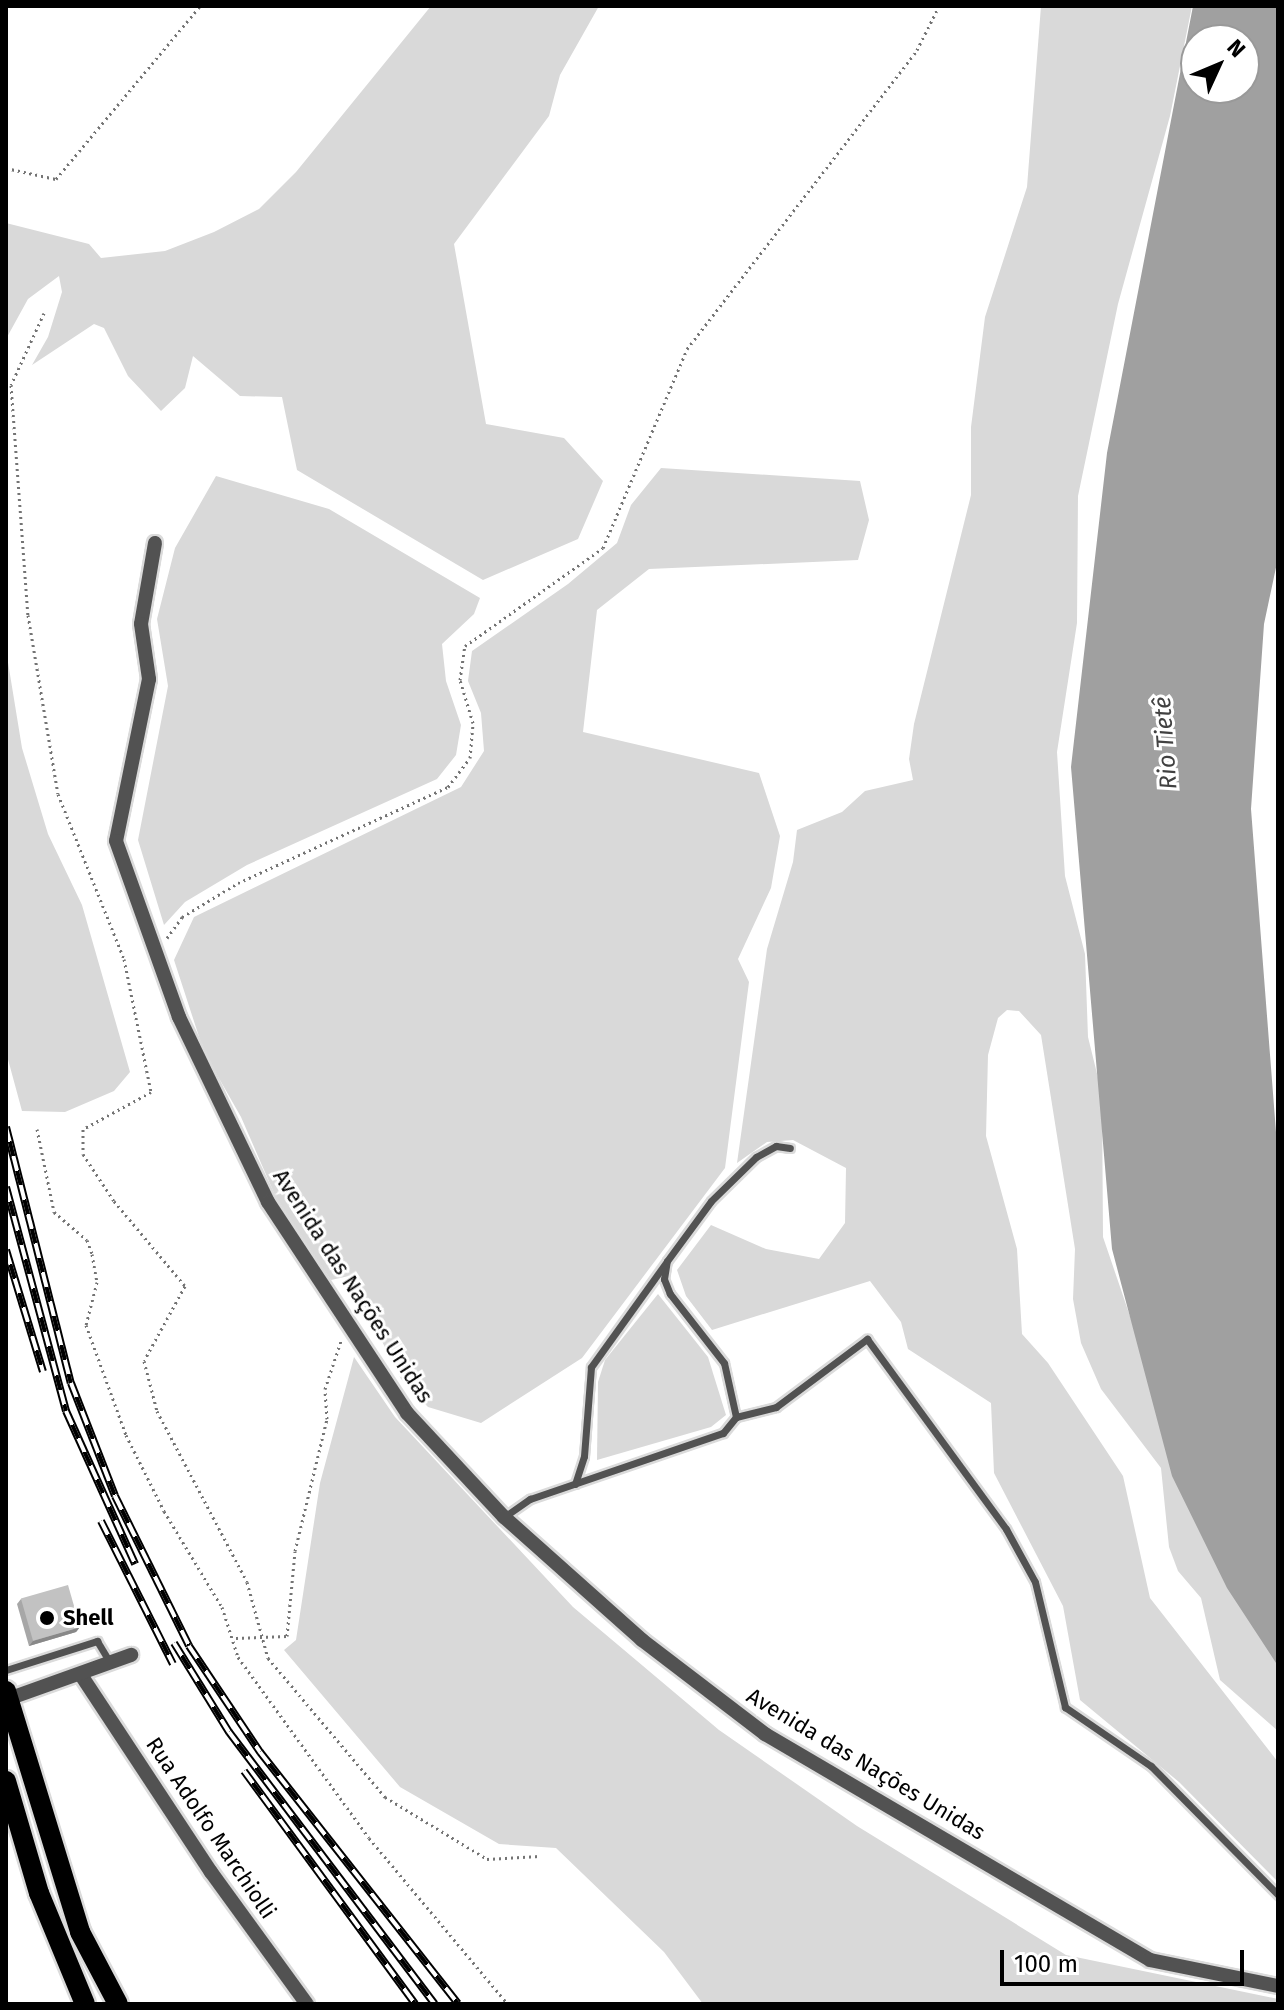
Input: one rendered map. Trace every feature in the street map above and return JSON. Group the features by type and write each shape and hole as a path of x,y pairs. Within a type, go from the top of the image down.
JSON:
{"main road":[{"path":"7,1695 80,1932 118,2004"},
{"path":"6,1781 52,1930 85,2004"}],"street":[{"name":"Avenida das Nações Unidas","path":"155,543 141,624 149,679 116,841 179,1017 268,1202 407,1413 504,1517 642,1640 765,1734 1150,1960 1278,1986"},
{"path":"7,1695 81,1675 131,1655"},
{"name":"Rua Adolfo Marchiolli","path":"81,1675 211,1872 307,2004"}],"lane":[{"path":"575,1484 584,1456 591,1367 711,1201 756,1157 776,1146 790,1148"},
{"path":"667,1261 664,1279 670,1294 724,1363 736,1417"},
{"path":"504,1517 530,1499 711,1438 736,1417 776,1407 867,1339 1006,1529 1035,1582 1065,1707 1151,1766 1278,1895"},
{"path":"6,1670 97,1641 110,1663"}],"path":[{"path":"6,168 56,179 200,6"},
{"path":"157,953 182,917 238,883 448,787 470,758 473,723 460,680 465,646 603,548 687,349 917,50 939,6"},
{"path":"44,313 11,385 13,471 28,615 58,794 124,959 151,1092 83,1129 83,1154 114,1201 185,1286 144,1361 157,1411 247,1582 268,1658 385,1797 487,1859 540,1856"},
{"path":"37,1129 54,1212 87,1240 92,1254 97,1282 86,1325 126,1435 234,1638 238,1657 300,1749 508,2004"},
{"path":"234,1638 287,1636 295,1551 327,1419 325,1389 348,1323"}],"shaded area":[{"path":"431,6 599,6 560,75 549,116 454,244 486,424 564,438 603,481 578,539 483,580 297,470 282,397 240,396 193,356 185,388 161,411 128,376 104,328 94,324 32,365 48,337 62,292 59,276 28,299 6,339 6,223 89,244 101,258 165,251 214,232 259,209 296,172"},
{"path":"1041,6 1192,6 1188,24 1180,24 1180,66 1170,116 1118,304 1078,496 1077,623 1057,752 1065,876 1085,954 1088,1037 1102,1094 1103,1237 1132,1322 1278,1659 1278,1731 1220,1680 1201,1598 1178,1571 1169,1547 1161,1468 1101,1389 1081,1343 1073,1299 1075,1249 1041,1035 1019,1011 1007,1010 998,1018 988,1055 986,1136 1017,1249 1022,1334 1048,1363 1123,1476 1150,1598 1278,1762 1278,1882 1179,1782 1080,1700 1063,1606 994,1473 991,1403 908,1349 901,1322 870,1281 712,1330 686,1296 677,1270 711,1225 766,1249 819,1259 845,1223 846,1168 793,1140 767,1142 737,1163 767,949 793,862 797,830 842,812 865,791 913,780 909,759 914,724 971,495 971,427 985,317 1027,187"},
{"path":"661,468 860,481 869,520 858,560 649,569 597,610 583,732 759,773 780,836 771,888 738,959 749,982 725,1168 582,1358 481,1423 428,1407 401,1379 349,1276 331,1280 281,1209 241,1117 204,1052 174,960 194,917 461,787 484,751 481,713 468,681 472,651 568,584 617,543 631,505"},
{"path":"216,476 329,509 480,598 474,614 442,644 446,681 461,725 456,755 437,779 247,865 185,902 164,925 138,840 168,686 157,619 175,548"},
{"path":"6,650 22,748 48,834 82,905 130,1072 114,1091 65,1112 22,1111 6,1052"},
{"path":"658,1294 708,1357 726,1415 711,1427 597,1460 598,1382 605,1360"},
{"path":"354,1357 395,1417 573,1607 719,1730 857,1826 1066,1955 1278,1999 1278,2004 703,2004 664,1952 556,1848 499,1844 400,1787 284,1650 296,1640 320,1483"}],"water":[{"name":"Rio Tietê","path":"1193,6 1278,6 1278,558 1264,624 1251,809 1278,1158 1278,1666 1227,1588 1172,1476 1112,1249 1071,767 1107,453 1180,74 1180,104 1260,104 1260,24 1190,24"}],"building":[{"name":"Shell","path":"68,1585 80,1627 33,1641 21,1599"}],"railway":[{"path":"6,1127 71,1383 115,1496 189,1646 260,1752 458,2004"},
{"path":"6,1187 66,1411 135,1564"},
{"path":"6,1250 43,1372"},
{"path":"101,1521 173,1664"},
{"path":"174,1643 229,1732 435,2004"},
{"path":"244,1771 415,2004"}],"place":[{"name":"Shell","path":"47,1618"}]}
